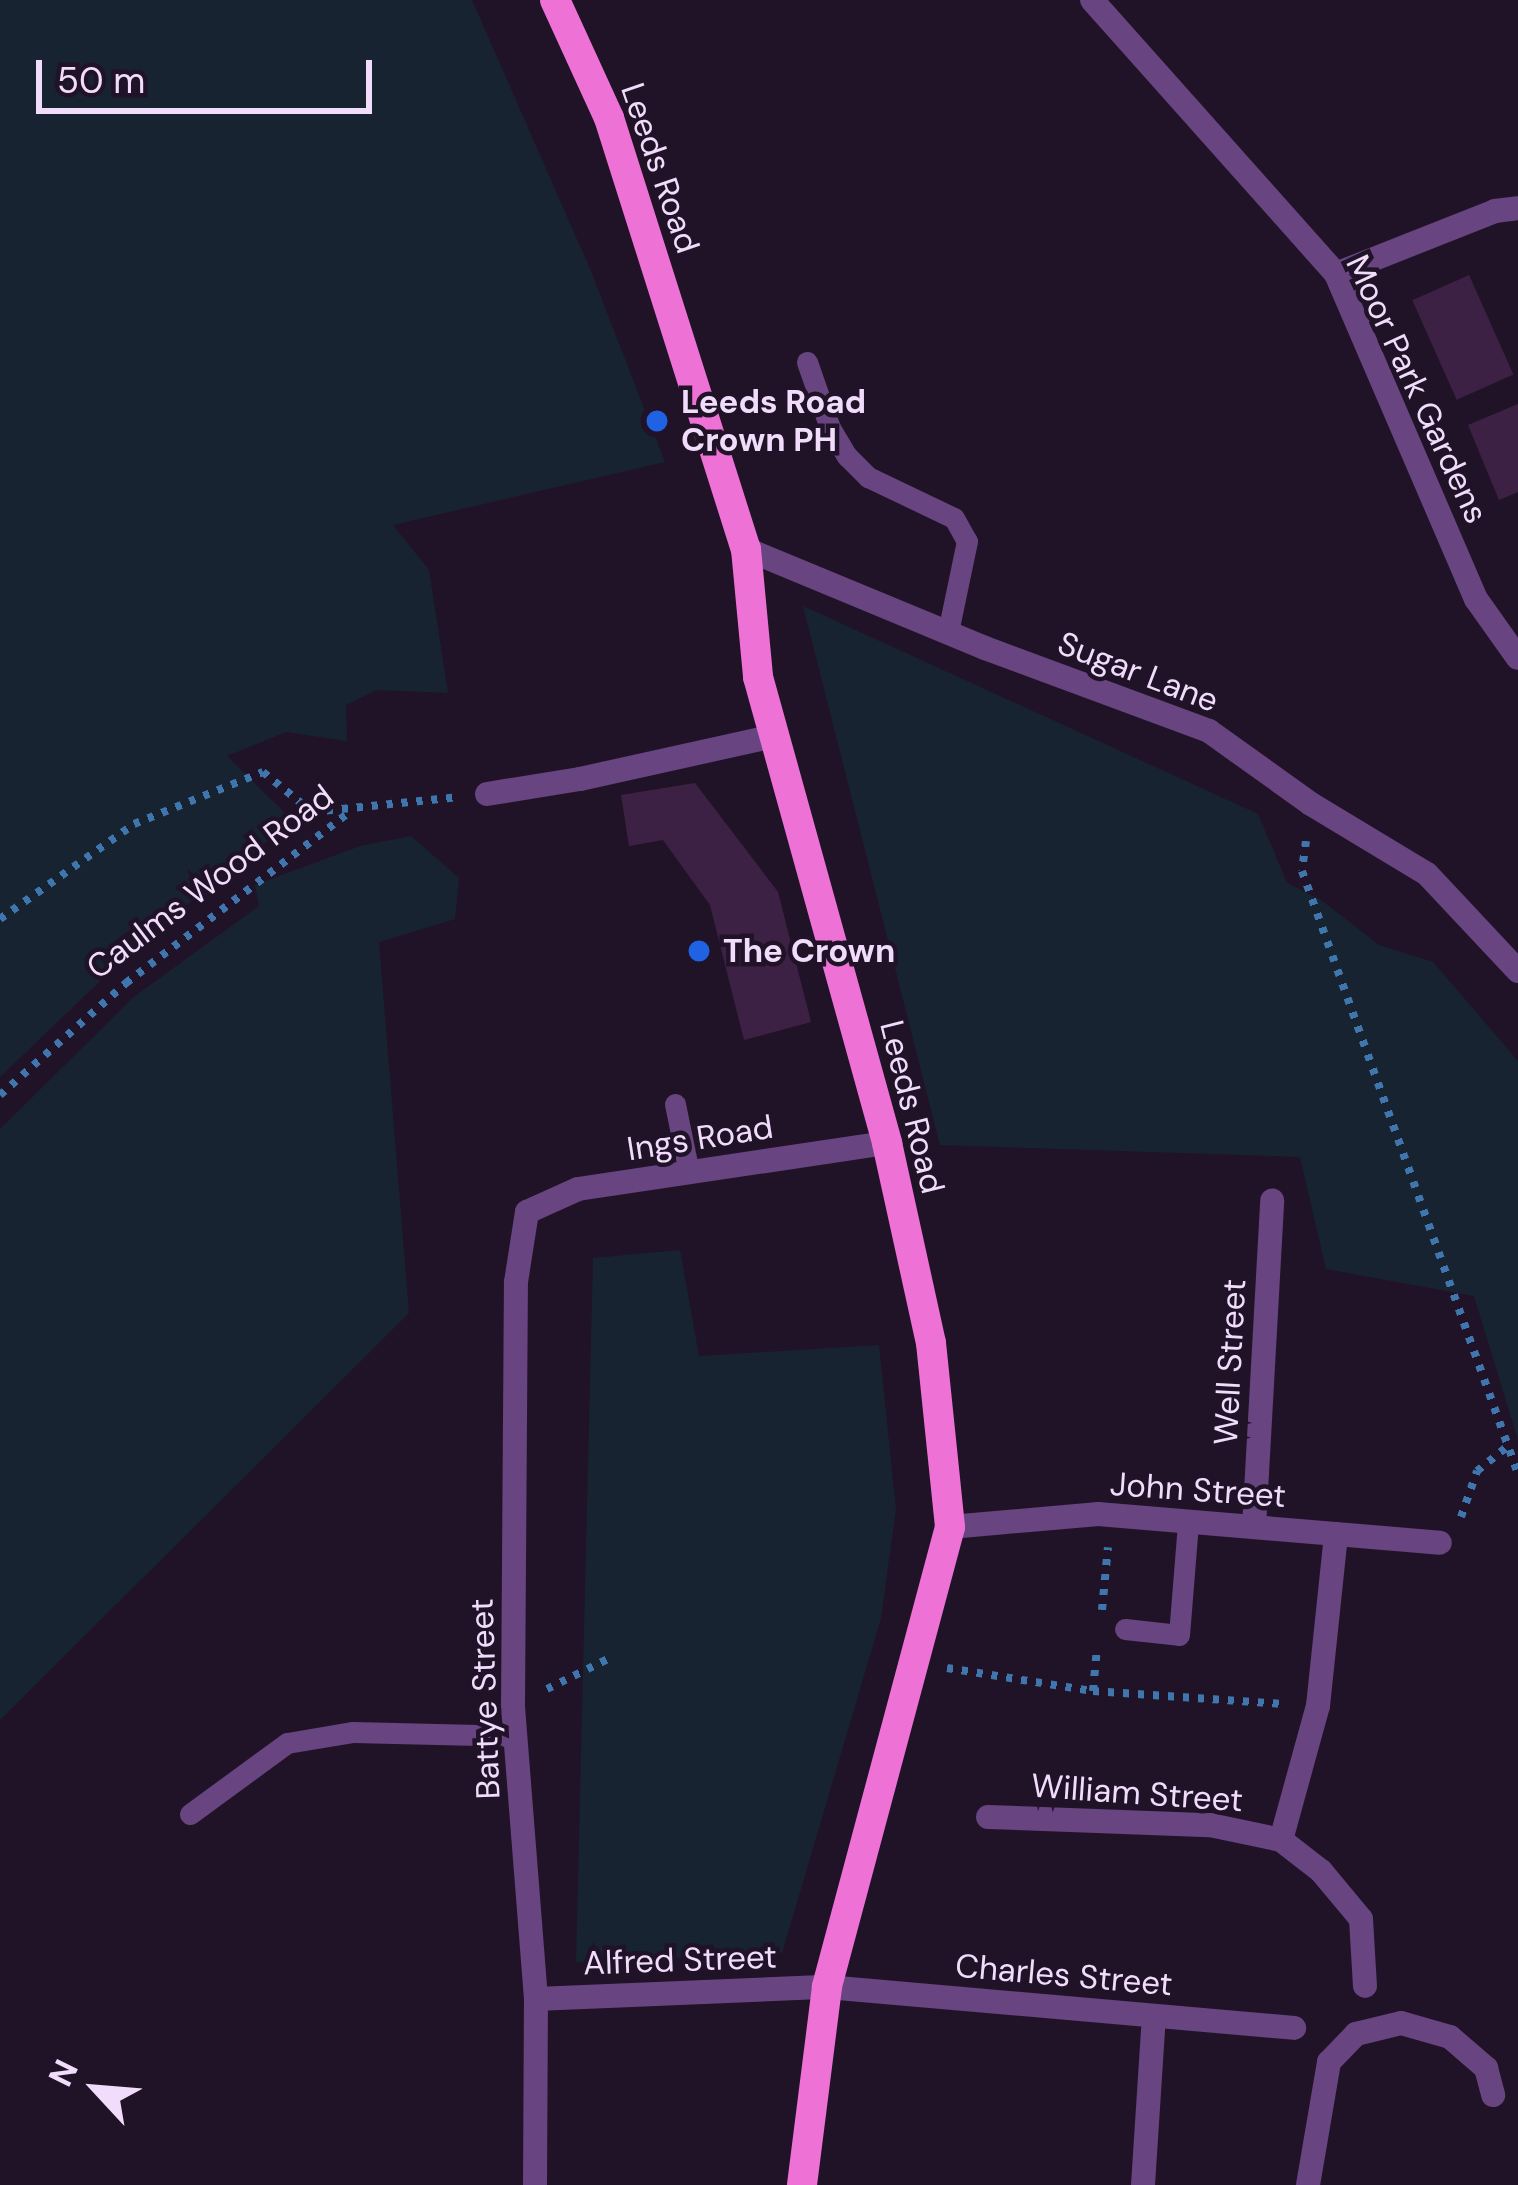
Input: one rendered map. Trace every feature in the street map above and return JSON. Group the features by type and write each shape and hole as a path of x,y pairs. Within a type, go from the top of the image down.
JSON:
{"main road":[{"name":"Leeds Road","path":"555,0 609,118 746,548 758,677 887,1143 931,1343 950,1527 827,1987 802,2185"}],"street":[{"name":"Moor Park Gardens","path":"1092,0 1336,274 1476,599 1518,658"},
{"path":"1336,274 1495,211 1518,208"},
{"name":"Sugar Lane","path":"746,548 948,632 1209,731 1311,804 1427,874 1518,971"},
{"path":"487,794 580,779 774,736"},
{"name":"Ings Road","path":"527,1212 578,1189 887,1143"},
{"name":"Well Street","path":"1254,1527 1272,1200"},
{"name":"Battye Street","path":"527,1212 516,1282 513,1705 536,1999 535,2185"},
{"name":"John Street","path":"950,1527 1098,1514 1440,1543"},
{"name":"William Street","path":"1281,1840 1318,1706 1336,1534"},
{"name":"William Street","path":"988,1816 1210,1825 1281,1840 1321,1871 1361,1919 1365,1986"},
{"name":"Alfred Street","path":"536,1999 827,1987"},
{"name":"Charles Street","path":"827,1987 1294,2028"},
{"path":"1143,2185 1154,2016"},
{"path":"1308,2185 1329,2062 1356,2034 1401,2023 1450,2037 1486,2068 1493,2095"}],"lane":[{"path":"807,362 830,428 847,456 868,477 954,518 967,541 948,632"},
{"path":"675,1104 689,1173"},
{"path":"1125,1629 1179,1635 1189,1522"},
{"path":"190,1814 287,1743 353,1732 516,1736"}],"path":[{"path":"0,919 134,824 263,772 312,812 349,812"},
{"name":"Caulms Wood Road","path":"0,1095 126,982 349,812 487,794"},
{"path":"1311,804 1302,872 1518,1474"},
{"path":"1440,1543 1450,1546 1478,1471 1508,1446"},
{"path":"513,1705 612,1657"},
{"path":"916,1664 1093,1690 1318,1706"}],"shaded area":[{"path":"0,0 472,0 590,269 665,462 393,525 429,570 448,693 377,690 346,705 347,741 286,732 227,756 293,821 146,937 0,1077"},
{"path":"803,606 1258,814 1287,883 1321,900 1379,945 1433,962 1518,1061 1518,1440 1474,1296 1326,1269 1300,1157 940,1145"},
{"path":"411,836 459,878 455,919 379,942 409,1313 0,1720 0,1129 135,996 259,906 255,885 360,846"},
{"path":"680,1250 699,1356 879,1345 896,1509 881,1618 782,1953 576,1962 593,1258"}],"building":[{"path":"1469,275 1513,375 1457,400 1412,300"},
{"path":"1518,404 1518,492 1499,500 1468,425"},
{"path":"695,783 778,892 811,1022 744,1040 710,905 663,840 629,846 621,795"}],"place":[{"name":"Leeds Road Crown PH","path":"657,421"},
{"name":"The Crown","path":"699,951"}]}
